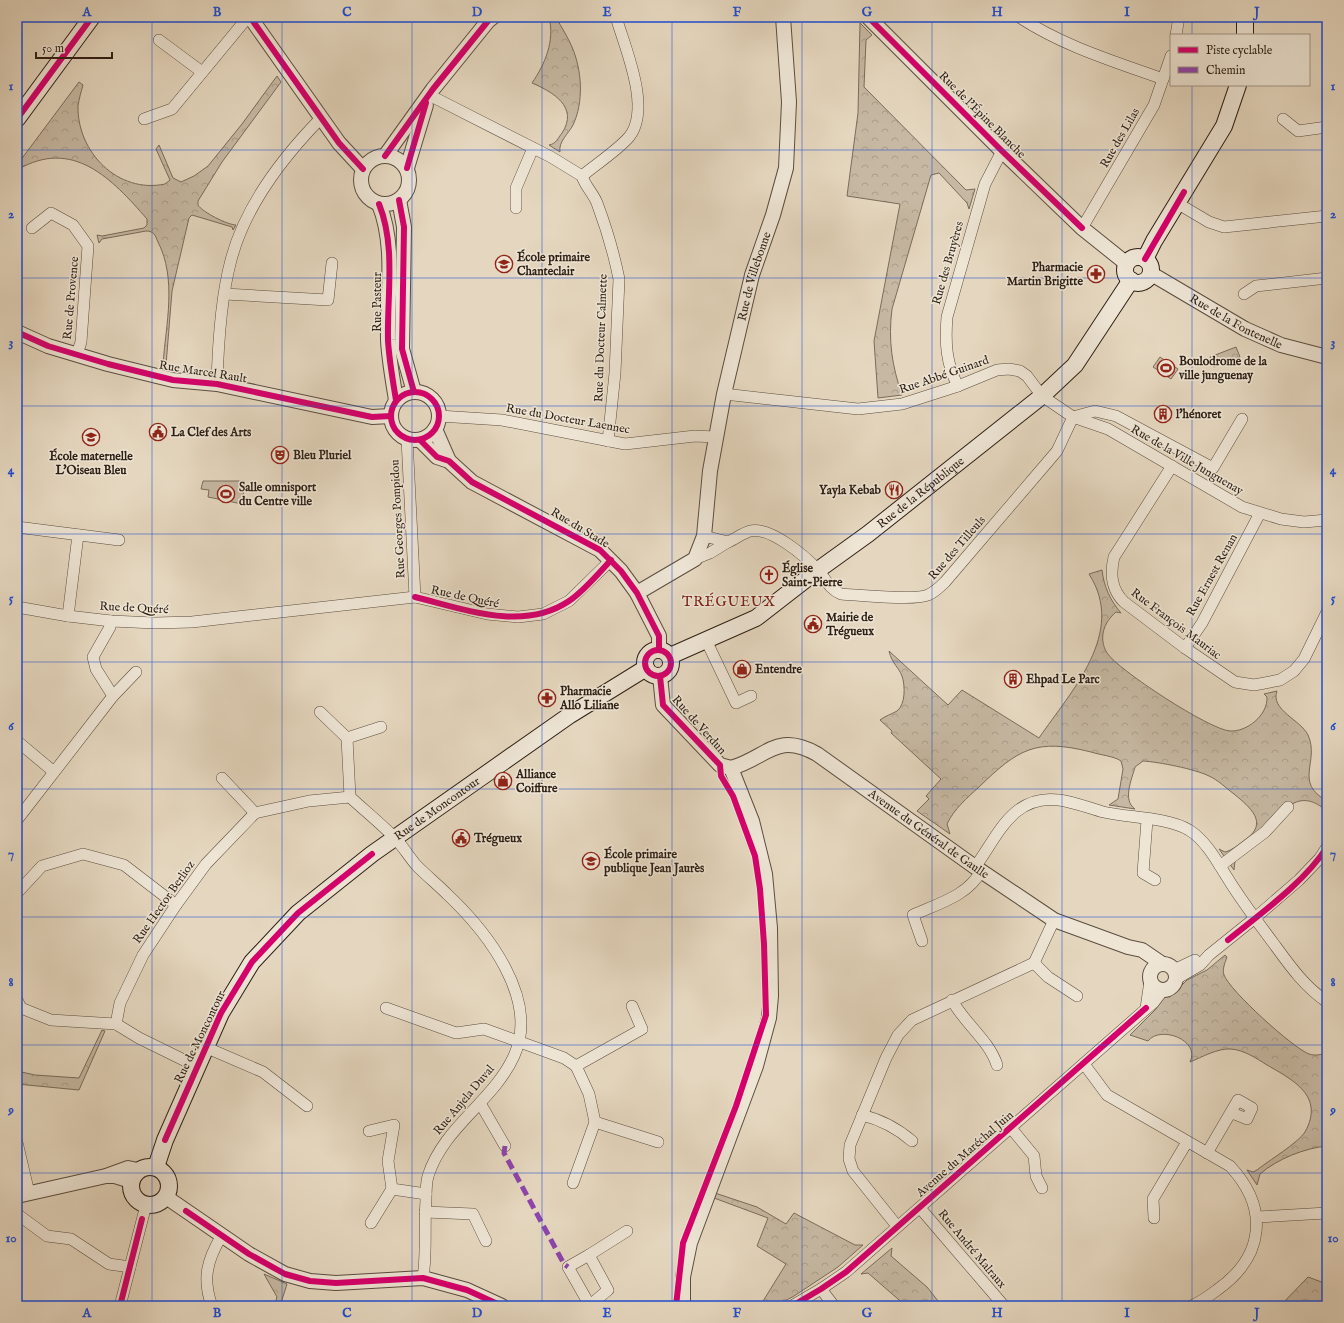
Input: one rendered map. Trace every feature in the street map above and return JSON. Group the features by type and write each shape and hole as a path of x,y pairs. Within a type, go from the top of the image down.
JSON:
{"main road":[{"path":"17,119 92,17"},
{"path":"1245,17 1245,34"},
{"path":"1147,266 1137,257 1133,258 1127,264 1125,271 1131,280 1142,282 1147,266 1177,203 1224,126 1238,86"},
{"name":"Rue de la République","path":"665,653 706,640 756,618 868,534 1042,396 1075,365 1131,280"},
{"path":"655,650 665,653 672,662 670,669 660,676 652,674 646,668 645,659 655,650"},
{"name":"Rue de Moncontour","path":"156,1167 165,1140 196,1066 221,1013 257,956 298,913 372,854 570,715 646,668"},
{"path":"150,1166 156,1167 162,1170 168,1180 169,1186 166,1197 157,1204 146,1205 135,1199 130,1187 134,1176 150,1166"}],"street":[{"path":"144,119 172,109 249,17 339,143 363,169"},
{"path":"429,95 533,148 582,176 629,137 636,124 639,112 639,96 616,17"},
{"name":"Rue de Villebonne","path":"695,559 704,536 715,437 724,394 752,275 773,215 786,168 789,102 782,17"},
{"name":"Rue de l'Épine Blanche","path":"868,17 1002,151 1082,228 1127,264"},
{"path":"1019,17 1040,30 1077,49 1163,78"},
{"path":"1176,34 1179,17"},
{"path":"385,156 429,95 488,18"},
{"path":"159,40 202,72"},
{"name":"Rue des Lilas","path":"1082,228 1150,111 1170,59"},
{"path":"406,168 412,155 429,95"},
{"path":"217,384 225,294 231,260 241,229 254,205 276,171 321,118"},
{"path":"1283,119 1298,131 1327,127"},
{"path":"516,208 516,188 533,148"},
{"name":"Rue des Bruyères","path":"958,386 947,357 945,337 947,318 985,184 996,160 1002,151"},
{"path":"385,156 397,159 406,168 409,175 408,189 399,200 386,205 379,204 367,197 361,184 363,169 372,160 385,156"},
{"name":"Rue du Docteur Calmette","path":"582,176 584,184 596,202 616,264 619,279 615,373 608,441"},
{"name":"Rue Pasteur","path":"399,200 404,227 402,349 414,392"},
{"path":"1177,203 1209,222 1224,227 1327,216"},
{"name":"Rue Pasteur","path":"379,204 385,218 388,238 388,341 396,400"},
{"name":"Rue de Provence","path":"32,228 51,213 73,226 88,246 81,342 77,354"},
{"path":"225,294 328,300 332,262"},
{"name":"Rue de la Fontenelle","path":"1147,266 1245,329 1281,345 1327,357"},
{"path":"1244,294 1256,286 1327,278"},
{"name":"Rue Marcel Rault","path":"17,332 48,346 108,364 173,380 217,384 372,417 391,416"},
{"name":"Rue Abbé Guinard","path":"724,394 858,409 902,404 958,386 997,370 1009,369 1020,371 1027,376 1042,396"},
{"path":"414,392 422,393 434,402 437,423 449,461 437,457 414,440 395,430 391,416 392,408 396,400 401,396 414,392"},
{"name":"Rue de la Ville Junguenay","path":"1042,396 1073,417 1108,429 1242,506 1281,519 1296,521 1327,520"},
{"path":"1073,417 1095,411 1116,416 1212,468 1242,419"},
{"name":"Rue des Tilleuls","path":"695,559 710,553 751,531 763,531 783,541 818,570 834,590 841,594 906,597 926,596 936,591 1057,450 1073,417"},
{"name":"Rue du Docteur Laennec","path":"437,423 502,420 625,444 695,436 715,437"},
{"path":"414,440 431,434 437,423"},
{"name":"Rue Georges Pompidou","path":"414,440 415,597"},
{"name":"Rue du Stade","path":"449,461 472,482 600,550 621,571 637,594 659,636 665,653"},
{"name":"Rue François Mauriac","path":"1172,466 1114,557 1111,569 1112,582 1118,596 1124,602 1185,648 1235,682 1254,685 1280,680 1294,671 1304,659 1327,612"},
{"name":"Rue Ernest Renan","path":"1185,648 1202,623 1260,513"},
{"path":"17,527 119,540"},
{"path":"68,616 78,535"},
{"path":"704,536 728,542"},
{"path":"637,594 695,559"},
{"name":"Rue de Quéré","path":"17,607 68,616 111,621 155,623 192,622 415,597 487,614 518,617 543,614 569,601 611,560"},
{"path":"111,621 110,627 93,657 96,669 113,696"},
{"path":"706,640 736,703 751,696"},
{"path":"17,820 113,696 136,672"},
{"name":"Rue de Verdun","path":"660,676 663,705 720,765 731,768 752,821 765,874 770,928 771,996 769,1018 756,1066 690,1243 683,1277 683,1306"},
{"path":"320,712 347,738 350,797 396,838"},
{"path":"347,738 381,727"},
{"path":"17,741 54,772"},
{"name":"Avenue du Général de Gaulle","path":"731,768 775,746 794,745 806,747 978,869 1054,920 1128,947 1142,950 1158,965"},
{"path":"222,778 255,813 309,801 350,797"},
{"path":"922,941 912,915 966,891 978,879 978,869 1006,821 1021,808 1041,800 1059,800 1105,812 1174,824 1190,831 1202,841 1255,918 1299,978 1311,991 1327,1002"},
{"path":"1220,866 1265,832 1288,807"},
{"name":"Rue Hector Berlioz","path":"116,1024 120,1003 143,955 176,904 206,864 255,813"},
{"path":"1147,820 1143,873 1156,880"},
{"name":"Rue Anjela Duval","path":"396,838 417,865 449,895 476,926 508,972 515,987 521,1018 519,1041 514,1056 503,1076 480,1103 455,1128 440,1150 428,1176 425,1212 424,1278"},
{"path":"1175,975 1200,965 1209,955 1324,861 1327,847"},
{"path":"17,893 42,866 83,854 124,865 176,904"},
{"path":"898,1226 853,1171 849,1159 850,1145 886,1058 898,1035 912,1020 1034,963 1054,920"},
{"path":"1034,963 1048,977 1077,996"},
{"path":"1146,1008 1150,973 1158,965 1169,965 1175,975 1171,987 1163,990 1155,988 1150,982"},
{"name":"Avenue du Maréchal Juin","path":"792,1306 846,1272 1084,1064 1146,1008 1163,990"},
{"path":"17,1000 21,1008 51,1020 116,1024 139,1038 196,1066"},
{"path":"952,1000 959,1014 994,1054 997,1065"},
{"path":"576,1066 642,1030 632,1006"},
{"path":"386,1008 456,1033 484,1029 564,1058 576,1066 589,1094 595,1122 573,1183"},
{"path":"205,1047 263,1072 307,1106"},
{"path":"1084,1064 1107,1095 1230,1166 1242,1180 1251,1196 1257,1217 1256,1239 1245,1263 1233,1279 1198,1303 1191,1306"},
{"path":"480,1103 505,1146"},
{"path":"1207,1153 1232,1113"},
{"path":"862,1115 874,1118 897,1128 912,1141"},
{"path":"595,1122 658,1142"},
{"path":"368,1131 394,1125 388,1161 392,1189 372,1223"},
{"path":"1011,1128 1034,1156 1036,1176 1042,1188"},
{"path":"17,1142 23,1195 106,1176 128,1168 134,1176"},
{"path":"1154,1218 1153,1199 1187,1142"},
{"path":"392,1189 426,1194"},
{"path":"166,1197 271,1267 286,1274 310,1281 336,1283 424,1278 467,1290 502,1306"},
{"path":"120,1306 146,1205"},
{"name":"Rue André Malraux","path":"920,1208 1004,1306"},
{"path":"425,1212 473,1214 486,1241"},
{"path":"1257,1217 1327,1213"},
{"path":"17,1214 47,1236 71,1239 109,1264 130,1267"},
{"path":"589,1255 608,1290 589,1305 568,1267 627,1231"},
{"path":"212,1306 206,1290 207,1264 222,1235"},
{"path":"821,1289 834,1306"}],"green space":[{"path":"549,17 556,17 569,40 580,76 580,96 577,116 573,125 562,141 560,152 549,145 557,140 562,133 566,124 566,108 555,96 532,83 548,52 551,35"},
{"path":"860,23 872,35 866,40 864,87 966,190 975,189 969,209 967,203 939,173 931,175 892,309 890,331 893,363 902,395 878,398 874,341 900,204 847,196 858,113"},
{"path":"277,76 281,82 222,162 198,201 200,208 216,218 236,225 233,230 232,227 192,215 189,218 172,291 166,365 163,364 168,318 169,286 164,256 156,237 153,233 146,231 102,239 99,243 97,235 102,236 144,228 147,225 147,219 120,190 105,177 90,167 74,160 56,158 37,161 17,170 17,165 79,82 83,85 78,106 80,123 85,139 93,154 104,166 117,176 131,182 148,185 165,184 170,180 156,149 159,145 173,178 181,182 194,176 208,166 242,124"},
{"path":"1236,347 1240,357 1214,367 1210,357"},
{"name":"Boulodrome de la ville junguenay","path":"1160,357 1178,369 1171,379 1153,367"},
{"name":"Salle omnisport du Centre ville","path":"203,481 245,481 242,504 208,497 209,490 201,489"},
{"path":"1102,570 1108,593 1121,613 1116,612 1106,625 1103,642 1107,653 1128,672 1165,698 1204,721 1230,731 1243,729 1255,721 1264,710 1266,704 1267,697 1264,694 1277,691 1276,698 1278,704 1308,735 1311,745 1309,779 1311,786 1317,794 1327,801 1327,811 1308,801 1299,801 1294,803 1235,861 1234,870 1219,849 1225,852 1238,845 1253,833 1257,821 1255,815 1246,804 1216,780 1203,773 1186,768 1143,761 1135,767 1128,795 1131,805 1135,809 1109,805 1118,799 1123,769 1121,761 1091,752 1056,746 1029,750 1005,764 970,795 957,809 947,824 950,834 917,811 929,799 926,796 941,779 891,733 892,731 880,720 900,708 904,694 902,676 889,651 948,705 962,690 1039,738 1079,681 1090,660 1098,639 1102,618 1099,596 1089,574"},
{"path":"1225,955 1227,957 1223,973 1229,983 1249,1005 1277,1031 1301,1050 1314,1055 1327,1052 1327,1146 1310,1149 1283,1159 1260,1174 1257,1185 1247,1170 1253,1172 1257,1170 1290,1146 1305,1132 1310,1119 1311,1108 1309,1099 1303,1091 1296,1083 1287,1077 1241,1051 1231,1049 1221,1050 1190,1062 1192,1054 1190,1047 1185,1041 1178,1037 1161,1034 1154,1036 1148,1041 1130,1035 1156,1009 1165,997 1170,997 1187,980 1207,970"},
{"path":"102,1030 105,1031 79,1090 17,1084 17,1071 35,1075 79,1078"},
{"path":"715,1193 757,1207 786,1224 794,1213 855,1245 863,1245 838,1267 794,1296 776,1306 760,1306 786,1264 757,1246 768,1218 714,1198"},
{"path":"892,1248 891,1256 927,1287 942,1306 906,1306 868,1273 861,1274"},
{"path":"264,1274 287,1284 280,1306 274,1306 277,1297"},
{"path":"1308,1277 1327,1284 1327,1306 1280,1306"}],"marked path":[{"path":"505,1146 504,1153 564,1264 568,1267"}],"cycle path":[{"path":"17,119 92,17"},
{"path":"250,17 339,143 363,169"},
{"path":"385,156 433,89 488,21 493,17"},
{"path":"868,17 1002,151 1082,228"},
{"path":"407,168 426,103"},
{"path":"1145,259 1184,192"},
{"path":"399,200 404,227 402,349 414,392"},
{"path":"379,204 384,220 389,254 388,340 396,400"},
{"path":"17,332 48,346 108,364 173,380 217,384 372,417 391,416"},
{"path":"410,392 420,392 432,399 439,411 439,416 439,421 432,433 420,440 410,440 402,436 395,429 391,421 391,411 395,403 402,396 410,392"},
{"path":"420,440 437,457 449,461 472,482 600,550 621,571 637,593 659,636 659,649"},
{"path":"415,597 473,612 513,617 532,615 551,610 569,601 585,588 611,560"},
{"path":"658,650 667,654 671,663 667,672 658,676 649,672 645,663 649,654 658,650"},
{"path":"660,676 663,705 720,765 721,776 733,796 755,856 760,889 764,944 766,1015 736,1106 683,1243 676,1306"},
{"path":"1228,940 1294,885 1327,847"},
{"path":"165,1140 221,1013 252,962 298,913 372,854"},
{"path":"792,1306 846,1272 1146,1008"},
{"path":"186,1211 249,1254 285,1274 310,1281 336,1283 423,1278 467,1290 502,1306"},
{"path":"120,1306 142,1219"}],"place":[{"name":"École primaire Chanteclair","path":"504,264"},
{"name":"Pharmacie Martin Brigitte","path":"1096,274"},
{"name":"Boulodrome de la ville junguenay","path":"1166,368"},
{"name":"l'hénoret","path":"1163,414"},
{"name":"La Clef des Arts","path":"158,432"},
{"name":"École maternelle L'Oiseau Bleu","path":"91,437"},
{"name":"Bleu Pluriel","path":"280,455"},
{"name":"Yayla Kebab","path":"894,490"},
{"name":"Salle omnisport du Centre ville","path":"226,494"},
{"name":"Église Saint-Pierre","path":"769,575"},
{"name":"Mairie de Trégueux","path":"813,624"},
{"name":"Entendre","path":"742,669"},
{"name":"Ehpad Le Parc","path":"1013,679"},
{"name":"Pharmacie Allo Liliane","path":"547,698"},
{"name":"Alliance Coiffure","path":"503,781"},
{"name":"Trégueux","path":"461,838"},
{"name":"École primaire publique Jean Jaurès","path":"591,861"}],"district":[{"name":"TRÉGUEUX","path":"729,602"}]}
